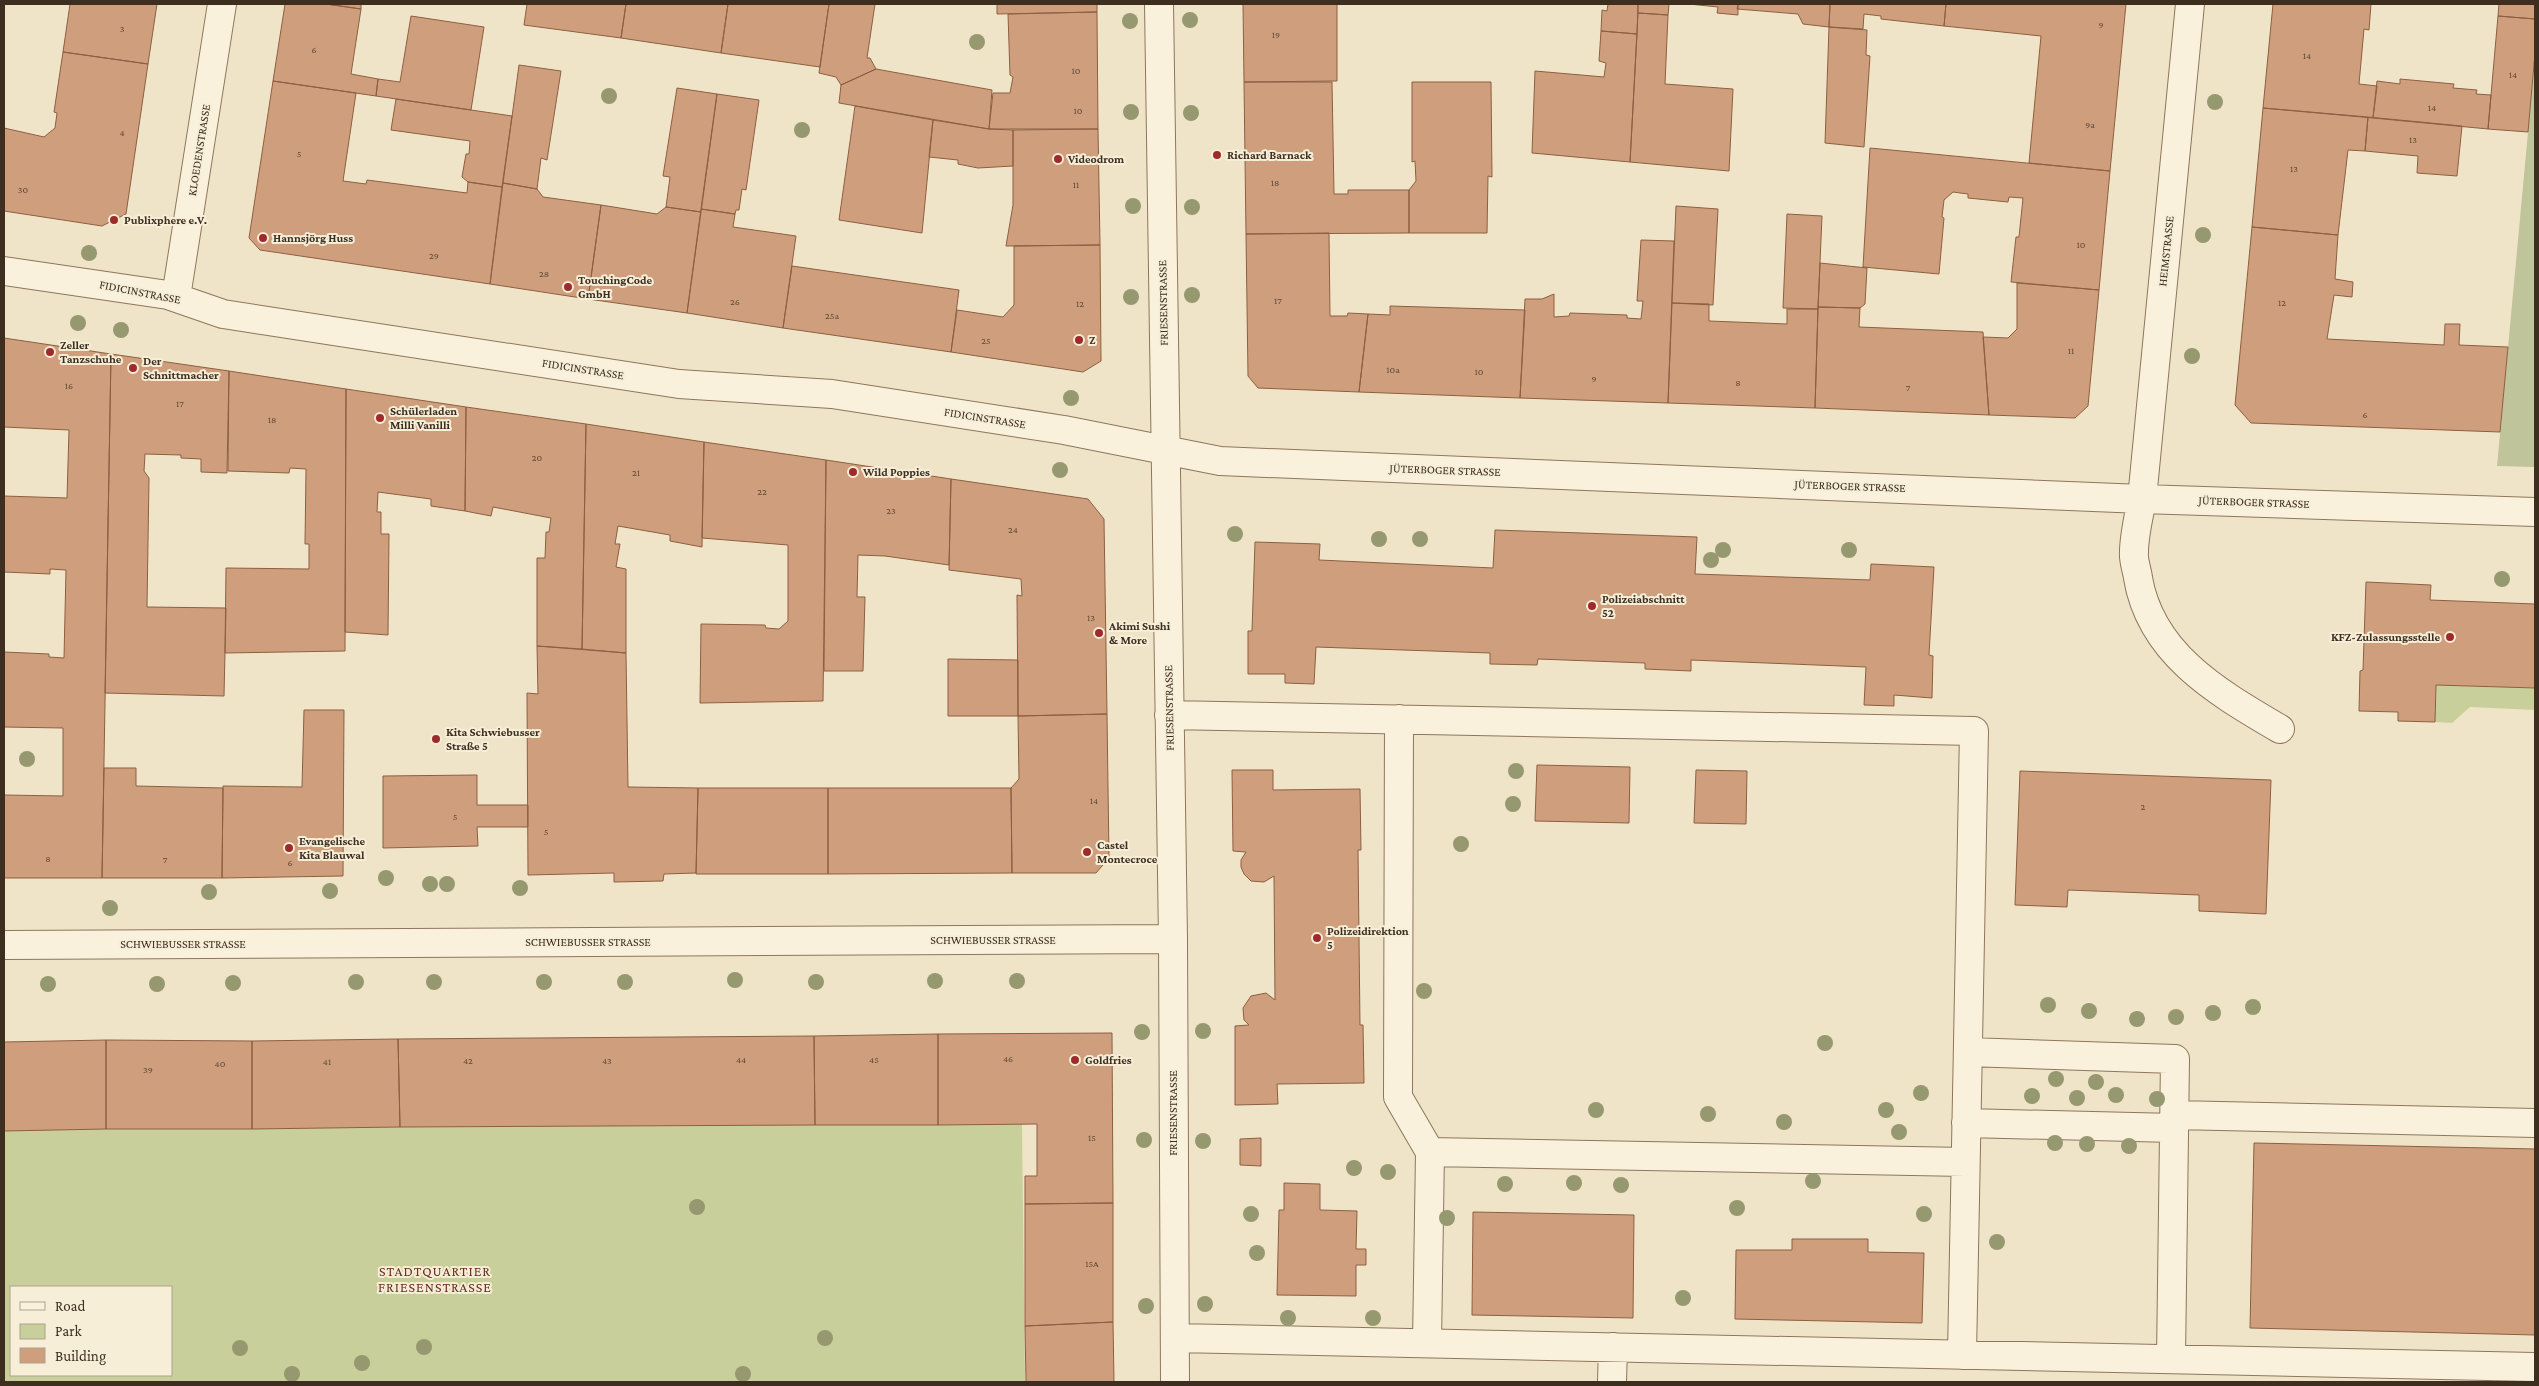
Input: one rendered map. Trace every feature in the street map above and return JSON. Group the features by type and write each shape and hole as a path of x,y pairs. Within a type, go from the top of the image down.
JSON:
{"street":[{"name":"KLOEDENSTRASSE","path":"176,297 222,4"},
{"name":"FRIESENSTRASSE","path":"1160,4 1172,939 1175,1382"},
{"name":"HEIMSTRASSE","path":"2190,4 2142,499 2134,552 2145,604 2164,642 2182,663 2228,698 2280,729"},
{"name":"FIDICINSTRASSE","path":"4,271 176,297 223,314 268,321 679,384 832,394 1064,430 1165,451"},
{"name":"JÜTERBOGER STRASSE","path":"1165,451 1220,461 1240,462 2142,499 2535,512"},
{"path":"1169,715 1974,731 1962,1355"},
{"path":"1399,720 1398,1097 1430,1152 1427,1343"},
{"name":"SCHWIEBUSSER STRASSE","path":"4,945 1172,939"},
{"path":"1968,1052 2175,1060 2171,1359"},
{"path":"1966,1123 2535,1123"},
{"path":"1430,1152 1965,1162"},
{"path":"1174,1338 2535,1367"},
{"path":"1612,1382 1613,1348"}],"green space":[{"path":"2535,57 2535,467 2497,466"},
{"path":"2436,685 2535,688 2535,710 2470,707 2452,723 2435,722"},
{"path":"1022,1124 1025,1382 4,1382 4,1128"}],"building":[{"path":"70,4 157,4 148,64 63,52"},
{"path":"285,4 326,4 361,9 351,74 378,79 376,96 273,81"},
{"path":"326,4 361,4 361,9"},
{"path":"527,4 626,4 621,38 524,25"},
{"path":"626,4 728,4 721,53 621,38"},
{"path":"728,4 829,4 820,67 721,53"},
{"path":"829,4 875,4 867,58 870,58 876,69 841,85 836,77 819,73"},
{"path":"997,4 1097,4 1097,12 997,14"},
{"path":"1243,4 1337,4 1337,81 1244,82"},
{"path":"1608,4 1638,4 1637,34 1601,31 1602,10 1607,11"},
{"path":"1638,4 1669,4 1668,15 1638,13"},
{"path":"1689,4 1738,4 1738,15 1717,13 1718,7"},
{"path":"1738,4 1830,4 1829,27 1803,24 1798,14 1737,9"},
{"path":"1830,4 1946,4 1944,26 1881,19 1881,16 1864,14 1863,29 1829,27"},
{"path":"1946,4 2126,4 2110,171 2029,163 2041,36 1944,26"},
{"path":"2273,4 2371,4 2369,30 2364,29 2359,84 2377,86 2373,118 2263,108"},
{"path":"2499,4 2535,4 2535,19 2498,16"},
{"path":"1097,12 1098,129 989,129 993,93 1010,93 1013,77 1010,75 1008,14"},
{"path":"1638,13 1668,15 1665,84 1733,89 1729,171 1630,162"},
{"path":"411,16 484,27 471,110 376,96 378,79 400,82"},
{"path":"2498,16 2535,19 2535,53 2528,132 2488,129"},
{"path":"1829,27 1867,30 1866,55 1870,56 1864,147 1825,143"},
{"path":"1601,31 1637,34 1630,162 1532,153 1535,71 1604,77 1606,63 1599,61"},
{"path":"63,52 148,64 126,214 102,226 4,211 4,128 44,137 55,128 57,113 54,112"},
{"path":"519,65 561,71 547,160 541,158 537,189 503,183"},
{"path":"876,69 992,90 989,129 839,103 841,85"},
{"path":"2400,79 2454,84 2453,88 2477,90 2476,94 2491,95 2488,129 2373,118 2377,81 2400,84"},
{"path":"273,81 356,93 343,181 366,184 367,180 467,193 468,182 502,187 490,284 260,250 249,238"},
{"path":"1244,82 1332,82 1334,194 1348,194 1348,190 1409,190 1409,233 1246,234"},
{"path":"1412,82 1491,82 1492,177 1488,176 1487,233 1409,233 1409,190 1416,181 1415,161 1412,162"},
{"path":"677,88 717,94 701,212 666,207 670,177 663,176"},
{"path":"717,94 759,100 746,190 742,189 739,210 736,210 735,214 701,209"},
{"path":"396,99 512,116 502,187 468,182 462,177 466,154 469,154 470,141 391,130"},
{"path":"855,106 933,120 922,233 839,220"},
{"path":"2263,108 2368,117 2365,151 2348,150 2338,235 2252,227"},
{"path":"2368,117 2462,126 2457,176 2417,173 2418,156 2365,151"},
{"path":"933,120 989,129 1013,130 1013,166 978,168 958,164 958,160 929,157"},
{"path":"1098,129 1100,245 1006,246 1013,205 1013,130"},
{"path":"1870,148 2110,171 2099,290 2011,282 2016,237 2019,237 2023,198 2009,197 2008,202 1968,198 1968,194 1953,192 1944,200 1939,274 1863,267"},
{"path":"503,183 537,189 543,197 601,205 588,299 490,284"},
{"path":"601,205 657,214 666,207 701,212 687,313 588,299"},
{"path":"1676,206 1718,209 1713,305 1672,303"},
{"path":"701,209 735,214 733,227 796,236 783,328 687,313"},
{"path":"1787,214 1822,216 1818,309 1783,308"},
{"path":"2252,227 2338,235 2335,279 2353,282 2352,297 2334,295 2327,339 2444,345 2445,324 2460,324 2459,345 2508,347 2500,432 2251,423 2235,405"},
{"path":"1329,233 1330,316 1347,316 1348,313 1368,314 1359,392 1258,388 1248,376 1246,234"},
{"path":"1641,240 1674,241 1668,403 1520,398 1525,299 1542,299 1554,294 1554,317 1569,316 1570,313 1627,315 1627,318 1641,319 1643,301 1637,301"},
{"path":"1100,245 1101,361 1083,372 951,352 957,310 1003,317 1014,305 1014,246"},
{"path":"1820,263 1867,268 1865,304 1860,308 1818,307"},
{"path":"792,266 959,290 951,352 783,328"},
{"path":"2017,283 2099,290 2088,406 2075,418 1989,415 1983,337 2008,338 2017,329"},
{"path":"1672,303 1709,304 1709,321 1787,324 1787,309 1818,309 1815,408 1668,403"},
{"path":"1390,306 1525,310 1520,398 1359,392 1368,314 1390,315"},
{"path":"1818,307 1860,308 1859,327 1983,332 1989,415 1815,408"},
{"path":"4,338 111,354 102,878 4,878 4,795 63,796 63,728 4,727 4,652 49,654 49,657 64,658 66,570 50,569 50,574 4,572 4,496 67,498 69,430 4,427"},
{"path":"111,354 229,371 227,473 201,472 201,459 181,458 181,455 145,454 144,471 149,478 147,607 226,608 224,696 105,693"},
{"path":"229,371 346,389 345,651 225,653 226,568 309,569 309,544 305,544 306,469 290,468 289,473 228,471"},
{"path":"346,389 466,407 465,511 431,506 431,499 378,492 377,512 381,512 381,534 389,534 388,635 345,632"},
{"path":"466,407 586,424 582,649 537,646 537,558 545,558 546,532 549,532 551,518 493,507 491,516 465,511"},
{"path":"586,424 704,442 702,547 670,541 670,535 618,526 615,544 620,544 616,567 626,569 626,653 582,649"},
{"path":"704,442 826,460 823,701 700,703 701,624 765,625 766,628 779,629 788,621 788,545 702,538"},
{"path":"826,460 951,479 949,565 885,556 858,555 857,597 865,597 863,671 824,671"},
{"path":"951,479 1088,499 1104,519 1107,714 1018,716 1017,595 1022,596 1021,579 949,570"},
{"name":"Polizeiabschnitt 52","path":"1495,530 1697,537 1695,574 1870,580 1871,564 1934,567 1929,655 1933,656 1932,698 1894,695 1894,706 1864,705 1866,667 1691,660 1691,671 1645,669 1645,663 1538,659 1537,665 1490,664 1490,653 1316,647 1314,684 1285,683 1285,674 1248,674 1248,631 1252,631 1255,542 1320,544 1319,560 1493,568"},
{"name":"KFZ-Zulassungsstelle","path":"2366,582 2431,585 2430,600 2535,604 2535,688 2436,685 2435,722 2398,721 2398,712 2359,711 2360,671 2363,670"},
{"path":"537,646 626,653 628,787 698,788 696,873 664,874 663,881 614,882 614,873 528,875 527,693 538,694"},
{"path":"948,659 1018,660 1018,716 948,716"},
{"path":"304,710 344,710 343,876 222,878 223,786 302,787"},
{"path":"1107,714 1109,858 1096,873 1012,873 1011,788 1019,779 1018,716"},
{"path":"1537,765 1630,767 1629,823 1535,821"},
{"path":"104,768 136,768 136,786 223,788 222,878 102,878"},
{"name":"Polizeidirektion 5","path":"1232,770 1273,770 1273,790 1360,789 1361,850 1358,850 1360,1025 1363,1025 1364,1083 1277,1084 1278,1104 1235,1105 1235,1026 1249,1025 1244,1020 1243,1008 1251,996 1266,993 1275,1000 1274,876 1264,882 1251,881 1244,874 1241,867 1241,860 1246,852 1233,851"},
{"path":"1696,770 1747,771 1746,824 1694,823"},
{"path":"2020,771 2271,780 2266,914 2199,911 2199,895 2068,890 2067,907 2015,905"},
{"path":"477,775 477,805 528,805 528,827 477,827 478,846 383,848 383,776"},
{"path":"698,788 828,788 828,874 696,874"},
{"path":"828,788 1011,788 1012,873 828,874"},
{"path":"1112,1033 1113,1203 1025,1204 1025,1176 1037,1176 1037,1124 938,1125 938,1034"},
{"path":"938,1034 938,1125 815,1125 814,1036"},
{"path":"814,1036 815,1125 400,1127 398,1039"},
{"path":"398,1039 400,1127 252,1129 252,1041"},
{"path":"106,1040 106,1129 4,1131 4,1042"},
{"path":"106,1040 252,1041 252,1129 106,1129"},
{"path":"1261,1138 1261,1166 1240,1165 1240,1139"},
{"path":"2254,1143 2535,1149 2535,1335 2250,1328"},
{"path":"1284,1183 1320,1184 1320,1210 1357,1211 1356,1249 1366,1249 1366,1265 1356,1265 1356,1296 1277,1295 1279,1210 1284,1210"},
{"path":"1113,1203 1113,1322 1025,1326 1025,1204"},
{"path":"1473,1212 1634,1215 1633,1318 1472,1315"},
{"path":"1792,1239 1868,1239 1868,1252 1924,1253 1922,1323 1735,1319 1736,1250 1792,1250"},
{"path":"1113,1322 1114,1382 1026,1382 1025,1326"}],"place":[{"name":"Richard Barnack","path":"1217,155"},
{"name":"Videodrom","path":"1058,159"},
{"name":"Publixphere e.V.","path":"114,220"},
{"name":"Hannsjörg Huss","path":"263,238"},
{"name":"TouchingCode GmbH","path":"568,287"},
{"name":"Z","path":"1079,340"},
{"name":"Zeller Tanzschuhe","path":"50,352"},
{"name":"Der Schnittmacher","path":"133,368"},
{"name":"Schülerladen Milli Vanilli","path":"380,418"},
{"name":"Wild Poppies","path":"853,472"},
{"name":"Polizeiabschnitt 52","path":"1592,606"},
{"name":"Akimi Sushi & More","path":"1099,633"},
{"name":"KFZ-Zulassungsstelle","path":"2450,637"},
{"name":"Kita Schwiebusser Straße 5","path":"436,739"},
{"name":"Evangelische Kita Blauwal","path":"289,848"},
{"name":"Castel Montecroce","path":"1087,852"},
{"name":"Polizeidirektion 5","path":"1317,938"},
{"name":"Goldfries","path":"1075,1060"}],"district":[{"name":"STADTQUARTIER FRIESENSTRASSE","path":"435,1279"}]}
